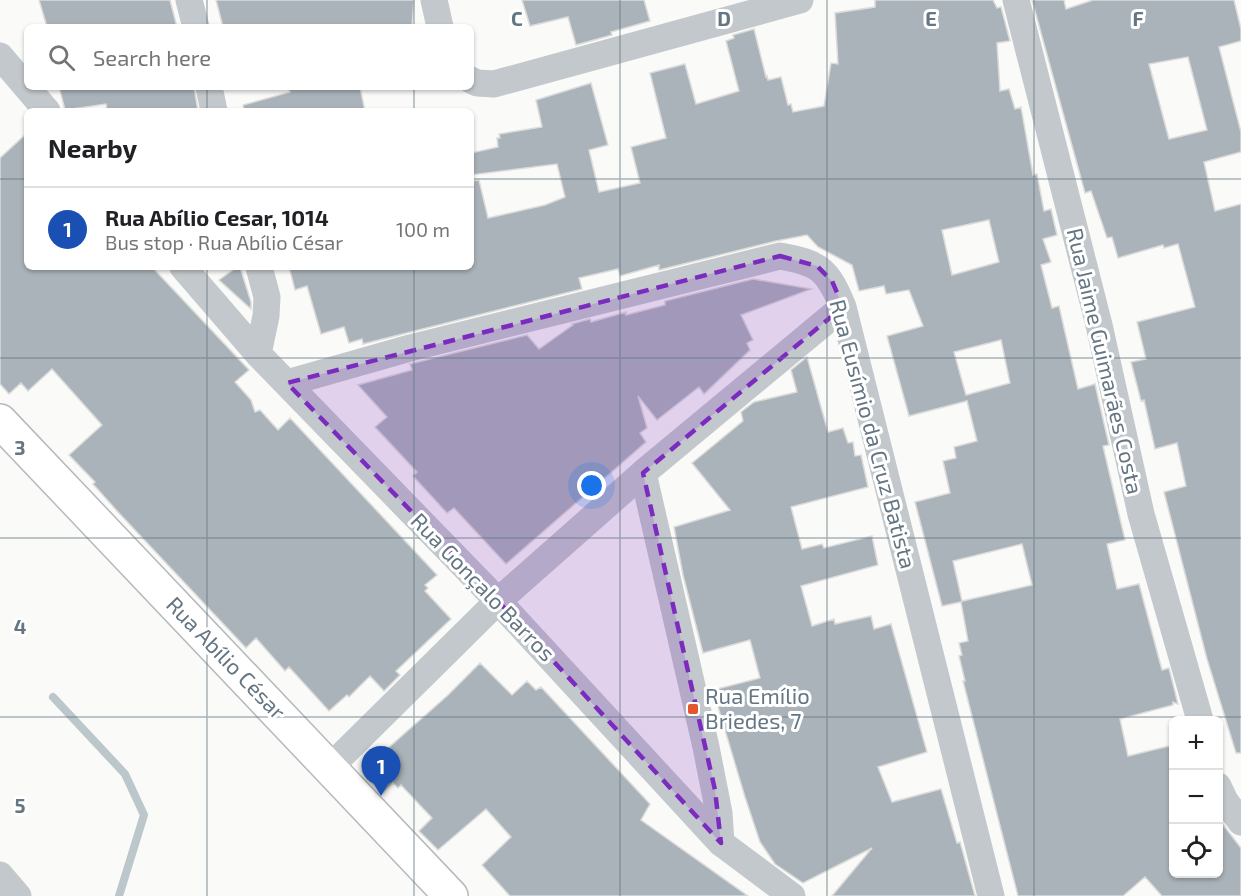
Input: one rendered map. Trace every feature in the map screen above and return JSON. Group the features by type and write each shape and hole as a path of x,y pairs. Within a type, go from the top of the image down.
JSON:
{"main road":[{"name":"Rua Abílio César","path":"0,421 451,896"}],"street":[{"path":"189,0 195,24"},
{"path":"434,0 439,24"},
{"path":"474,82 494,84 800,0"},
{"name":"Rua Jaime Guimarães Costa","path":"1016,0 1099,325 1142,514 1199,716"},
{"path":"0,56 24,84"},
{"path":"29,90 44,108"},
{"path":"210,90 213,108"},
{"name":"Rua Eusímio da Cruz Batista","path":"287,383 410,348 780,256 817,266 832,281 843,307 991,896"},
{"name":"Rua Gonçalo Barros","path":"186,270 258,354 498,601 721,843 792,896"},
{"path":"258,354 266,316 267,297 261,270"},
{"path":"330,767 498,601 643,473 843,307"},
{"path":"643,473 706,747 719,813 721,843"},
{"path":"1223,797 1241,822"},
{"path":"0,875 18,896"}],"highlighted area":[{"path":"780,256 817,266 832,281 843,307 643,473 715,790 721,843 498,601 287,383"}],"building":[{"path":"39,0 170,0 176,24 46,24"},
{"path":"216,0 414,0 412,24 222,24"},
{"path":"522,0 644,0 650,21 576,45 568,17 530,26"},
{"path":"875,0 993,0 997,8 1001,7 1010,41 997,43 1000,91 1009,89 1015,109 1021,107 1033,175 1037,174 1044,211 1051,209 1057,235 1043,239 1051,262 1041,265 1052,308 1059,306 1078,389 1095,384 1109,445 1103,446 1125,540 1107,544 1117,589 1139,584 1162,670 1169,668 1178,704 1173,702 1173,705 1120,719 1128,756 1169,746 1169,878 1223,878 1223,825 1241,848 1241,896 1162,896 1145,877 1123,896 1018,896 963,681 965,681 959,656 962,655 959,643 968,641 961,602 942,606 915,502 950,493 943,461 956,458 954,447 977,441 967,401 909,416 887,336 923,326 909,290 886,294 884,286 859,291 852,265 818,247 807,235 659,270 659,265 620,276 618,269 579,278 582,289 363,344 362,339 349,343 344,327 321,334 307,286 295,290 290,270 474,270 474,181 479,180 488,218 545,205 565,197 557,164 474,175 474,152 498,147 499,134 542,127 536,100 591,83 608,145 589,150 599,192 640,183 631,147 666,138 650,73 685,64 696,104 739,91 726,41 734,38 733,35 754,29 766,77 768,80 781,77 788,105 791,104 793,112 824,106 831,63 838,64 835,13 875,7","holes":["989,220 999,262 952,275 942,230","1001,340 1010,383 966,395 954,352","1022,544 1032,585 962,601 953,561"]},
{"path":"1032,0 1064,0 1066,9 1093,0 1234,0 1241,29 1241,41 1219,47 1241,132 1241,152 1204,162 1215,211 1241,204 1241,753 1236,753 1207,659 1164,492 1186,486 1177,443 1155,449 1144,400 1141,401 1131,362 1146,359 1137,322 1195,307 1178,244 1164,248 1163,245 1118,258 1112,237 1107,238 1091,191 1085,193","holes":["1188,57 1207,130 1169,139 1149,64"]},
{"path":"60,90 194,90 198,108 107,108 106,104 64,108"},
{"path":"289,90 361,90 364,108 244,108 243,105 290,92"},
{"path":"24,136 24,270 155,270 249,370 235,382 251,400 255,412 260,410 278,430 290,418 437,575 425,585 428,588 425,591 451,619 396,671 400,675 384,691 370,676 349,697 347,695 329,711 289,667 285,671 256,638 246,648 118,512 93,484 95,482 69,455 102,425 52,369 28,391 21,383 9,394 0,384 0,158"},
{"path":"233,270 241,270 251,309 219,280"},
{"path":"753,279 811,289 741,315 753,340 747,343 750,350 704,394 699,387 657,420 638,396 647,428 640,433 646,442 506,564 454,508 447,513 413,476 417,472 375,427 387,417 358,385 412,370 410,364 527,335 539,349 572,324 590,319 591,322 626,312 626,315 665,305 665,301"},
{"path":"807,357 828,432 843,428 848,443 853,442 855,456 861,455 868,487 791,507 802,549 822,544 824,548 872,536 878,565 801,586 812,626 834,619 835,624 871,616 874,629 891,624 927,752 878,767 892,802 941,789 957,843 960,842 975,896 832,896 872,848 803,883 775,864 760,842 745,797 713,690 760,678 750,640 703,653 683,575 674,527 730,510 692,463 743,421 741,412 754,402 797,392 791,370"},
{"path":"480,663 512,695 527,681 536,690 541,687 650,804 641,820 748,896 510,896 482,865 511,837 486,809 438,850 419,831 432,818 401,785 398,788 393,783 383,793 362,771 447,696"}],"waterway":[{"path":"53,697 125,774 144,815 119,896"}],"place":[{"name":"Rua Emílio Briedes, 7","path":"693,709"},
{"name":"Rua Abílio Cesar, 1014","path":"381,796"}]}
